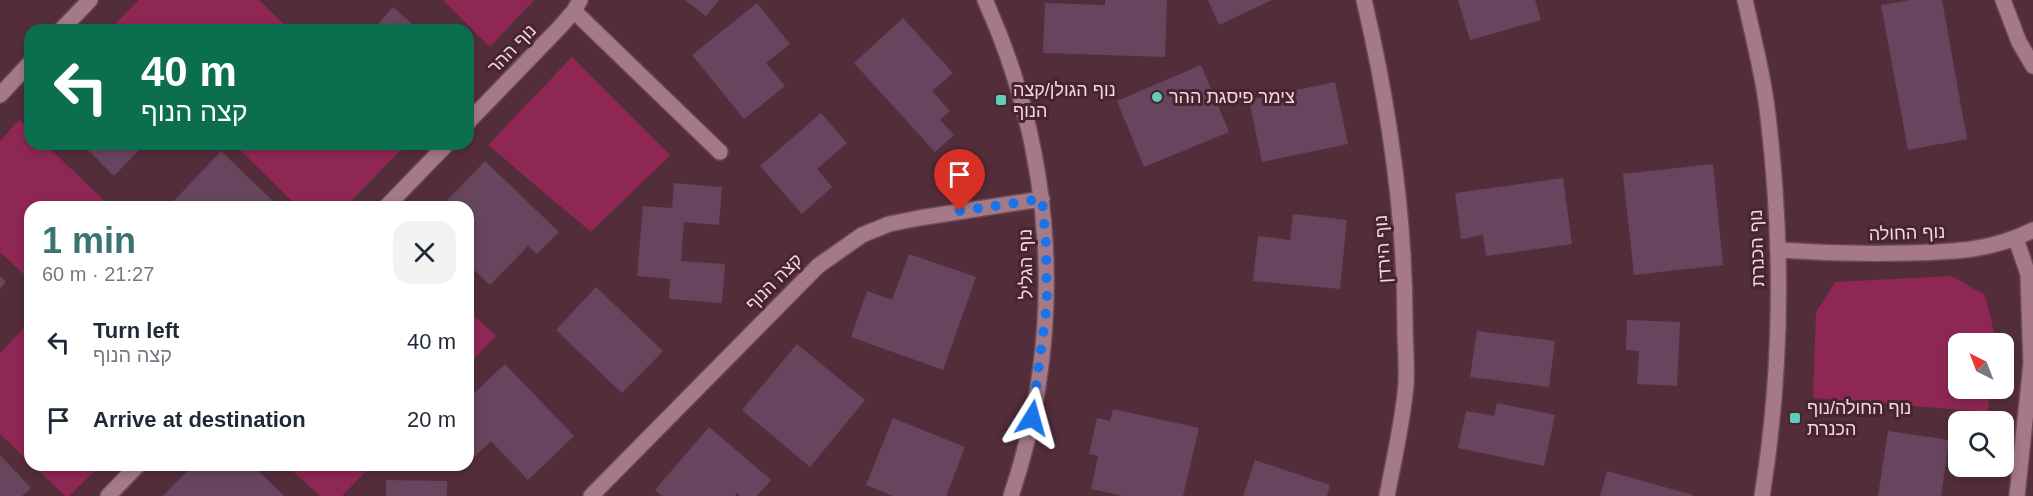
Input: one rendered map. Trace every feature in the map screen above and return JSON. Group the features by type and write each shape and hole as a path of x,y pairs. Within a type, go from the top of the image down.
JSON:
{"street":[{"path":"67,24 90,0"},
{"name":"נוף הגליל","path":"985,0 1005,43 1034,147 1046,244 1047,304 1032,418 1011,496"},
{"name":"נוף הירדן","path":"1364,0 1372,35 1400,207 1405,281 1406,384 1387,496"},
{"name":"נוף הכנרת","path":"1745,0 1769,123 1778,250 1775,401 1762,496"},
{"path":"2003,0 2019,42 2033,66"},
{"path":"577,5 720,152"},
{"name":"נוף ההר","path":"474,116 577,5"},
{"path":"0,95 24,69"},
{"path":"392,201 441,150"},
{"name":"קצה הנוף","path":"591,496 818,266 862,235 889,224 919,218 1042,199"},
{"name":"נוף החולה","path":"1778,250 1846,254 1950,252 1986,248 2016,239 2033,230"},
{"path":"2016,239 2028,274 2031,363 2017,496"},
{"path":"108,496 132,471"}],"shaded area":[{"path":"139,0 259,0 284,24 115,24"},
{"path":"443,0 534,0 490,47 474,31 474,24 467,24"},
{"path":"572,57 670,155 591,232 488,145"},
{"path":"19,120 24,125 24,150 51,150 105,201 24,201 24,274 0,252 0,141"},
{"path":"240,150 401,150 351,201 292,201"},
{"path":"1951,276 1985,295 1994,333 1948,333 1948,399 1989,399 1988,411 1813,398 1816,312 1835,282"},
{"path":"474,316 496,336 474,359"},
{"path":"24,328 24,457 0,434 0,353"},
{"path":"39,471 95,471 69,496 65,496"},
{"path":"293,471 366,471 342,496 320,496"}],"building":[{"path":"685,0 719,0 706,16"},
{"path":"1105,0 1167,0 1165,57 1043,53 1045,3 1105,5"},
{"path":"1208,0 1272,0 1219,25"},
{"path":"1458,0 1535,0 1541,20 1470,40"},
{"path":"1910,0 1942,0 1967,139 1908,150 1881,5"},
{"path":"757,3 790,44 766,63 785,86 744,119 692,55"},
{"path":"393,7 412,24 378,24"},
{"path":"903,18 953,73 932,91 950,111 940,120 954,135 935,152 854,63"},
{"path":"1201,65 1229,132 1144,167 1117,101"},
{"path":"1335,82 1348,144 1262,162 1249,100"},
{"path":"821,113 847,143 817,169 832,187 802,214 760,166"},
{"path":"88,150 139,150 114,176"},
{"path":"221,151 273,201 174,201"},
{"path":"485,161 559,232 537,254 528,246 490,285 474,270 474,201 447,201"},
{"path":"1713,164 1723,265 1634,275 1623,174"},
{"path":"1563,178 1572,244 1486,256 1483,235 1461,239 1455,193"},
{"path":"674,183 722,187 719,225 684,222 681,261 725,264 722,303 669,299 670,279 637,276 643,206 672,208"},
{"path":"1293,214 1347,220 1340,289 1253,281 1258,236 1290,240"},
{"path":"909,254 976,277 943,370 851,337 867,291 892,300"},
{"path":"0,276 6,282 0,289"},
{"path":"596,287 663,351 622,393 556,330"},
{"path":"1627,320 1680,322 1677,386 1637,384 1639,351 1626,350"},
{"path":"1477,331 1555,341 1549,387 1470,377"},
{"path":"797,344 865,400 810,467 742,410"},
{"path":"505,364 574,436 528,480 491,441 474,455 474,393"},
{"path":"1497,403 1555,415 1544,466 1458,448 1466,411 1494,416"},
{"path":"1113,409 1199,428 1183,496 1123,496 1091,489 1098,456 1089,454 1097,418 1110,421"},
{"path":"893,418 965,447 946,496 893,496 866,485"},
{"path":"709,427 771,480 757,496 740,496 737,493 735,496 662,496 655,490"},
{"path":"1888,431 1948,440 1941,496 1878,496"},
{"path":"0,455 31,488 22,496 0,496"},
{"path":"1255,460 1330,485 1327,496 1243,496"},
{"path":"187,471 258,471 284,496 163,496"},
{"path":"1607,471 1693,495 1693,496 1600,496"},
{"path":"386,480 447,481 447,496 386,496"}],"place":[{"name":"צימר פיסגת ההר","path":"1157,97"},
{"name":"נוף הגולן/קצה הנוף","path":"1001,100"},
{"name":"נוף החולה/נוף הכנרת","path":"1795,418"}],"route":[{"path":"960,211 1042,199 1046,244 1047,304 1032,418"}]}
